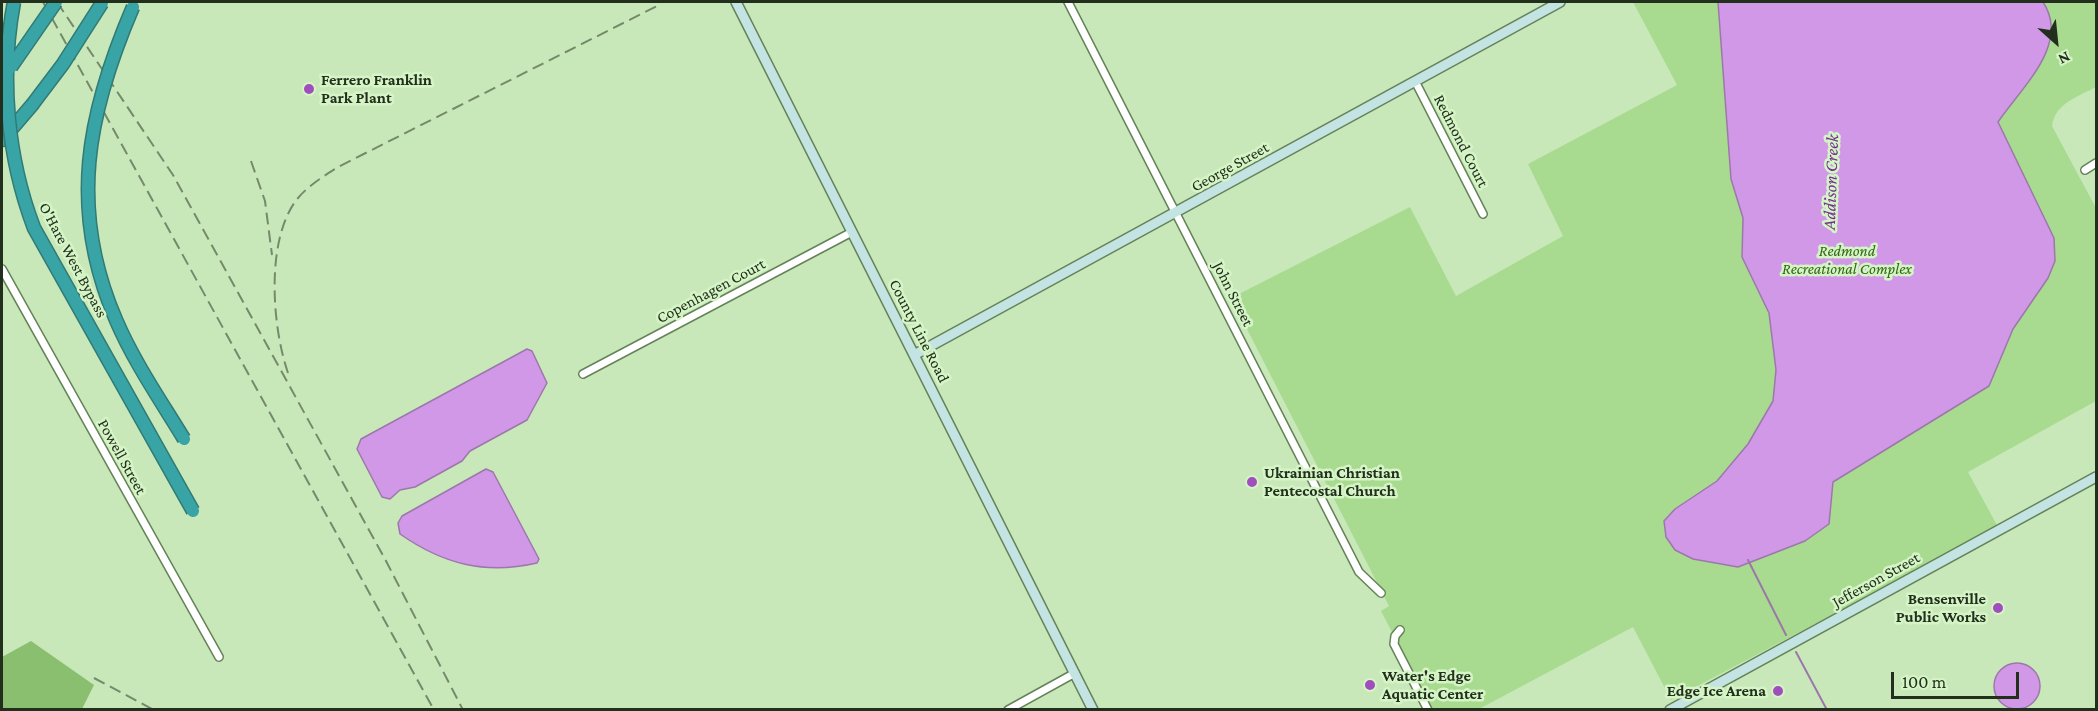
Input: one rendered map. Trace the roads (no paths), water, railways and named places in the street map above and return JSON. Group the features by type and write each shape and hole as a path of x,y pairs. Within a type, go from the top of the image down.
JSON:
{"highway":[{"name":"O'Hare West Bypass","path":"15,2 8,23 4,108 20,192 34,228 193,511"},
{"path":"2,79 56,2"},
{"path":"2,140 63,64 103,2"},
{"name":"O'Hare West Bypass","path":"134,4 109,63 93,120 88,198 92,234 102,277 116,320 184,439"}],"street":[{"name":"County Line Road","path":"736,2 1093,710"},
{"name":"John Street","path":"1068,2 1359,572 1381,593"},
{"name":"George Street","path":"914,355 1177,214 1560,2"},
{"name":"Redmond Court","path":"1415,81 1483,214"},
{"path":"2085,170 2097,163"},
{"name":"Copenhagen Court","path":"583,374 852,232"},
{"name":"Powell Street","path":"2,269 219,657"},
{"name":"Jefferson Street","path":"1670,710 2097,477"},
{"path":"1400,630 1395,636 1394,644 1428,710"},
{"path":"1008,710 1075,673"}],"water":[{"path":"1718,2 2043,2 2050,18 2051,34 2040,65 1998,122 2054,238 2055,261 2048,278 2013,329 1989,386 1833,482 1829,524 1805,541 1738,567 1693,559 1675,550 1666,537 1664,521 1675,509 1717,481 1748,444 1773,401 1776,370 1769,313 1742,257 1743,218 1731,179"},
{"path":"527,349 532,351 547,383 527,420 470,451 462,461 415,487 400,490 390,499 382,497 357,449 361,439"},
{"path":"486,469 493,472 539,559 537,563 500,568 465,564 432,553 400,534 398,523 402,516"},
{"path":"2017,663 2033,670 2040,686 2033,702 2017,709 2001,702 1994,686 2001,670"}],"waterway":[{"name":"Addison Creek","path":"1748,560 1786,635"},
{"name":"Addison Creek","path":"1796,652 1827,710"}],"railway":[{"path":"43,2 434,710"},
{"path":"57,2 173,175 385,559 463,710"},
{"path":"288,373 282,354 275,308 276,259 287,215 302,193 338,167 657,6"},
{"path":"251,161 265,201 272,255"},
{"path":"94,678 154,710"}],"place":[{"name":"Ferrero Franklin Park Plant","path":"309,89"},
{"name":"Ukrainian Christian Pentecostal Church","path":"1252,482"},
{"name":"Bensenville Public Works","path":"1998,608"},
{"name":"Water's Edge Aquatic Center","path":"1370,685"},
{"name":"Edge Ice Arena","path":"1778,691"}],"park label":[{"name":"Redmond Recreational Complex","path":"1847,260"}]}
